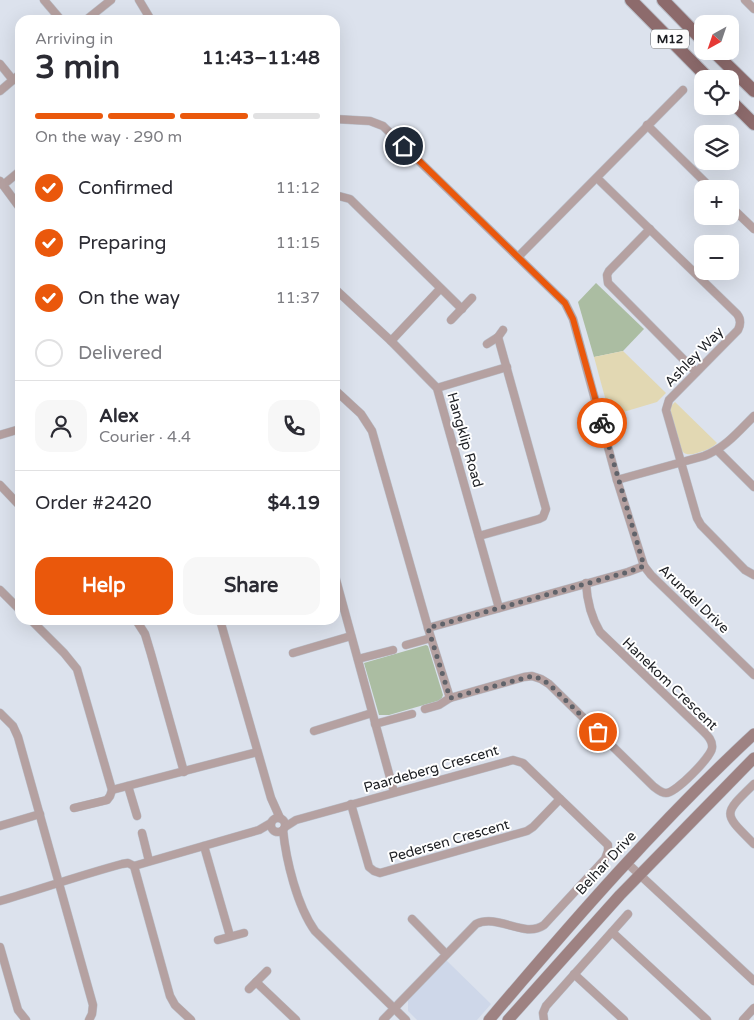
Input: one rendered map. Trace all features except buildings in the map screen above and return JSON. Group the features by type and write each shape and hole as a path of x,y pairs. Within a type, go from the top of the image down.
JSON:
{"main road":[{"name":"M12","path":"631,0 700,70"},
{"name":"M12","path":"663,0 694,32"},
{"path":"722,60 754,91"},
{"path":"739,109 754,124"},
{"name":"Belhar Drive","path":"489,1020 552,945 626,862 704,781 754,734"},
{"path":"508,1020 640,874 754,758"}],"street":[{"path":"44,0 57,15"},
{"path":"92,15 111,0"},
{"path":"139,0 148,15"},
{"path":"745,0 754,9"},
{"path":"0,64 13,80 0,91"},
{"path":"518,257 683,90"},
{"name":"Arundel Drive","path":"340,119 370,121 383,126 559,297 570,311 617,480 644,566 754,675"},
{"path":"647,125 703,180"},
{"path":"15,174 2,183 15,201"},
{"name":"Ashley Way","path":"597,178 650,228 740,319 738,330 669,400 667,405 668,416 681,462"},
{"path":"340,197 350,200 462,309"},
{"path":"739,215 754,229"},
{"path":"650,228 610,271 608,283 696,372"},
{"path":"391,341 440,288"},
{"name":"Hangklip Road","path":"340,294 391,341 437,388 499,608"},
{"path":"451,320 472,298"},
{"path":"479,536 535,521 543,517 546,509 507,367 501,334 487,344"},
{"path":"437,388 507,367"},
{"path":"340,395 361,414 372,430 430,638 450,698"},
{"path":"617,480 717,450 726,444 754,416"},
{"path":"0,435 15,431"},
{"path":"717,450 754,487"},
{"path":"681,462 697,518 701,525 745,570 754,575"},
{"path":"0,484 15,500"},
{"path":"428,628 644,566"},
{"name":"Hanekom Crescent","path":"425,710 439,706 450,698 532,676 541,679 559,693 660,792 673,792 709,756 712,744 709,737 699,727 600,632 589,606 586,583"},
{"path":"0,590 15,605"},
{"path":"340,595 394,792"},
{"path":"36,625 64,652 77,669 112,790 107,800 74,808"},
{"path":"139,625 145,634 152,654 184,772"},
{"path":"221,625 302,910 315,931 406,1020"},
{"path":"293,653 351,636"},
{"path":"406,646 430,638"},
{"path":"358,660 393,650"},
{"path":"314,732 372,713"},
{"path":"0,714 13,726 17,733 93,1005 89,1020"},
{"path":"375,724 412,714"},
{"path":"112,790 257,752"},
{"name":"Paardeberg Crescent","path":"278,825 513,760 522,763 608,845 605,859 551,919 539,929 529,929 490,920 482,921 471,929 382,1020"},
{"path":"754,784 732,805 729,813 732,822 754,844"},
{"path":"128,786 137,816"},
{"name":"Pedersen Crescent","path":"351,804 369,867 380,873 527,831 560,799"},
{"path":"0,826 40,814"},
{"path":"0,901 59,884 84,874 122,864 134,866 278,825"},
{"path":"142,833 149,861"},
{"path":"204,846 230,936"},
{"path":"626,862 754,981"},
{"path":"134,866 170,996 175,1005 191,1020"},
{"path":"543,1017 546,1006 628,914"},
{"path":"412,919 446,954"},
{"path":"218,940 244,932"},
{"path":"612,932 707,1020"},
{"path":"0,947 18,1010 26,1020"},
{"path":"249,989 267,971"},
{"path":"574,974 624,1020"},
{"path":"256,982 296,1020"},
{"path":"743,1020 754,1008"}],"shaded area":[{"path":"446,960 491,1004 477,1020 417,1020 408,1011 408,1000"}],"green space":[{"path":"596,283 644,329 623,351 594,357 578,302"},
{"path":"428,646 443,695 441,700 389,715 379,715 364,663"}],"sand":[{"path":"623,351 666,393 657,402 610,416 594,357"},
{"path":"675,402 717,443 709,449 700,452 693,454 684,453 679,446 671,415 671,406"}],"way so far":[{"path":"598,732 549,684 532,676 450,698 428,628 644,566 617,480 602,423"}],"route":[{"path":"404,146 565,303 573,319 602,423"}]}
